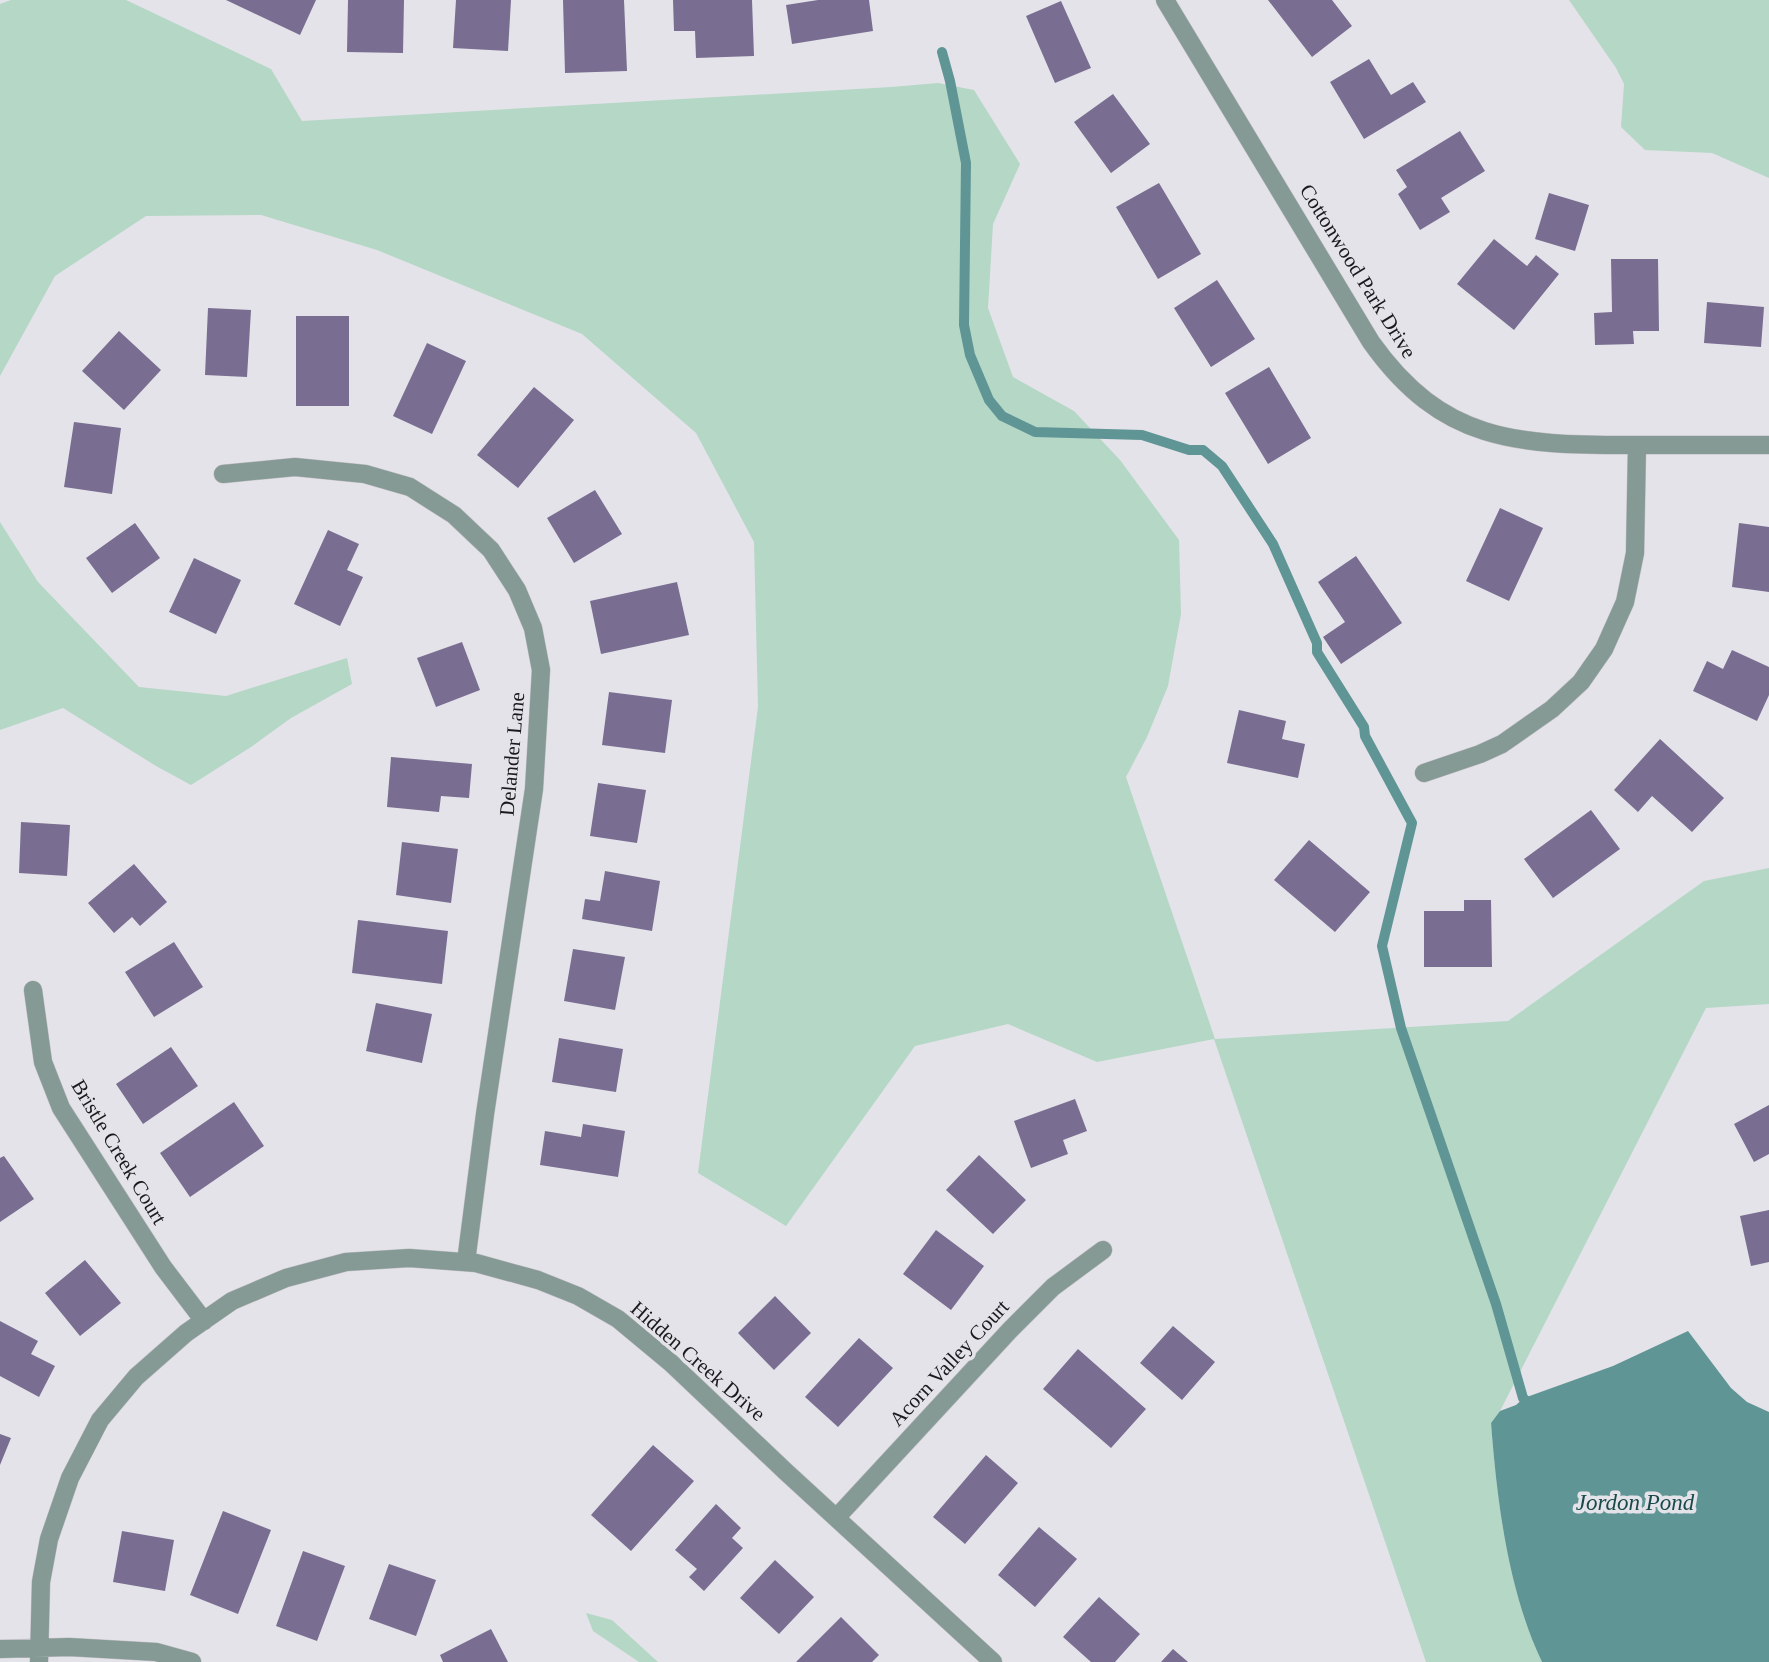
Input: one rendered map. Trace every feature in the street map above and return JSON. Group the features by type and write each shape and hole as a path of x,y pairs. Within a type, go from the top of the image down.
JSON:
{"street":[{"name":"Cottonwood Park Drive","path":"1165,0 1371,342 1402,382 1432,406 1468,426 1515,440 1581,445 1769,446"},
{"path":"1424,773 1502,744 1552,709 1581,682 1604,649 1625,602 1635,553 1637,445"},
{"name":"Delander Lane","path":"223,474 295,467 365,474 410,487 454,515 491,550 517,590 533,628 541,670 534,789 487,1101 466,1262"},
{"name":"Bristle Creek Court","path":"33,990 43,1062 61,1108 163,1267 204,1321"},
{"name":"Acorn Valley Court","path":"837,1517 1010,1329 1053,1287 1103,1251"},
{"name":"Hidden Creek Drive","path":"39,1655 41,1582 49,1539 70,1478 100,1420 136,1377 186,1333 232,1301 286,1278 346,1262 409,1258 476,1263 538,1280 578,1296 618,1319 671,1363 993,1662"},
{"path":"0,1649 39,1655 69,1647 156,1652 192,1662"}],"green space":[{"path":"11,0 126,0 271,69 302,121 938,83 974,90 1020,164 993,224 988,308 1013,377 1074,411 1120,460 1179,540 1181,614 1168,686 1147,737 1126,777 1215,1039 1508,1021 1704,881 1769,868 1769,1004 1706,1008 1500,1411 1491,1423 1506,1545 1521,1606 1542,1662 1426,1662 1214,1039 1097,1062 1008,1024 915,1046 786,1226 698,1173 758,707 754,542 696,433 582,334 377,250 261,215 146,216 55,276 0,376 0,4"},
{"path":"1569,0 1769,0 1769,178 1712,153 1645,150 1621,127 1624,84 1616,68"},
{"path":"0,522 38,582 139,687 226,696 347,658 352,684 291,718 191,785 63,708 0,730"},
{"path":"586,1613 612,1620 658,1662 639,1662 593,1631"}],"water":[{"name":"Jordon Pond","path":"1688,1331 1731,1388 1747,1402 1769,1412 1769,1662 1542,1662 1521,1606 1506,1545 1491,1423 1500,1411 1516,1405 1524,1398 1613,1366"}],"building":[{"path":"226,0 316,0 300,35"},
{"path":"348,0 404,0 403,53 347,52"},
{"path":"456,0 511,0 508,51 453,48"},
{"path":"563,0 624,0 627,71 565,73"},
{"path":"673,0 752,0 754,56 696,58 695,31 674,31"},
{"path":"818,0 869,0 873,31 792,44 786,5"},
{"path":"1268,0 1332,0 1352,26 1312,57"},
{"path":"1061,1 1091,68 1055,83 1026,16"},
{"path":"1369,59 1391,95 1413,82 1426,102 1364,139 1330,82"},
{"path":"1113,94 1150,144 1111,173 1074,122"},
{"path":"1460,131 1485,171 1441,198 1450,212 1420,230 1398,194 1407,187 1396,170"},
{"path":"1159,183 1201,254 1158,279 1116,207"},
{"path":"1549,193 1589,205 1575,251 1535,239"},
{"path":"1494,239 1527,266 1536,255 1559,274 1514,330 1457,284"},
{"path":"1611,259 1658,259 1659,331 1633,331 1634,344 1595,345 1594,313 1612,312"},
{"path":"1217,280 1255,339 1211,367 1174,308"},
{"path":"1707,302 1764,307 1761,347 1704,343"},
{"path":"208,308 251,310 247,377 205,375"},
{"path":"296,316 349,316 349,406 296,406"},
{"path":"119,331 161,370 124,410 82,371"},
{"path":"427,343 466,361 432,434 393,416"},
{"path":"1269,367 1311,438 1268,464 1225,393"},
{"path":"534,387 574,420 518,488 477,455"},
{"path":"74,422 121,428 112,494 64,487"},
{"path":"595,490 622,534 574,563 547,518"},
{"path":"1500,508 1543,528 1509,601 1466,581"},
{"path":"135,523 160,558 112,593 86,558"},
{"path":"1739,523 1769,527 1769,592 1732,587"},
{"path":"328,530 359,544 347,570 363,577 340,626 294,604"},
{"path":"1356,556 1402,623 1341,664 1323,637 1345,622 1318,582"},
{"path":"194,558 241,580 216,634 169,612"},
{"path":"677,582 689,635 601,654 590,601"},
{"path":"462,642 480,690 436,707 417,658"},
{"path":"1732,650 1769,667 1769,695 1757,721 1693,691 1707,661 1723,669"},
{"path":"609,692 672,700 665,753 602,745"},
{"path":"1239,710 1286,721 1282,739 1305,744 1298,778 1227,763"},
{"path":"1660,739 1724,798 1692,832 1652,796 1638,812 1614,790"},
{"path":"391,757 472,764 469,798 441,796 439,812 387,807"},
{"path":"598,783 646,790 637,843 590,836"},
{"path":"1591,810 1620,849 1553,898 1524,859"},
{"path":"21,822 70,825 67,876 19,873"},
{"path":"1309,840 1370,892 1335,932 1274,880"},
{"path":"402,842 458,849 451,903 396,895"},
{"path":"134,864 167,902 140,926 132,917 114,933 88,903"},
{"path":"605,871 660,881 652,931 582,919 585,899 600,901"},
{"path":"1464,900 1491,900 1492,967 1424,967 1424,911 1464,911"},
{"path":"358,920 448,931 442,984 352,973"},
{"path":"174,942 203,987 154,1017 125,972"},
{"path":"573,949 625,957 615,1010 564,1001"},
{"path":"376,1003 432,1014 422,1063 366,1051"},
{"path":"559,1038 623,1049 616,1092 552,1082"},
{"path":"171,1047 198,1086 143,1124 116,1084"},
{"path":"1075,1099 1087,1131 1063,1140 1068,1154 1031,1168 1014,1121"},
{"path":"234,1102 264,1146 190,1197 160,1153"},
{"path":"1769,1105 1769,1154 1754,1162 1734,1124"},
{"path":"583,1124 625,1131 618,1177 540,1165 545,1131 581,1137"},
{"path":"979,1155 1026,1200 993,1234 946,1190"},
{"path":"4,1156 34,1199 0,1222 0,1158"},
{"path":"1769,1210 1769,1262 1751,1266 1740,1216"},
{"path":"936,1230 984,1266 951,1310 903,1274"},
{"path":"85,1260 121,1303 80,1336 45,1293"},
{"path":"775,1296 811,1333 774,1370 738,1333"},
{"path":"0,1321 38,1341 31,1354 55,1366 39,1397 0,1376"},
{"path":"1173,1326 1215,1362 1182,1400 1140,1363"},
{"path":"859,1338 893,1368 838,1427 805,1397"},
{"path":"1078,1349 1146,1409 1111,1448 1043,1389"},
{"path":"0,1434 11,1438 0,1465"},
{"path":"653,1445 694,1481 631,1551 591,1515"},
{"path":"986,1455 1018,1483 965,1544 933,1517"},
{"path":"716,1504 741,1528 732,1538 743,1548 704,1591 689,1577 697,1569 675,1550"},
{"path":"223,1511 271,1530 238,1614 190,1595"},
{"path":"1039,1527 1077,1559 1035,1607 998,1575"},
{"path":"122,1531 174,1540 165,1591 113,1582"},
{"path":"303,1551 345,1566 317,1641 276,1626"},
{"path":"775,1560 814,1597 779,1634 740,1598"},
{"path":"389,1564 436,1580 416,1636 369,1619"},
{"path":"1099,1597 1140,1634 1115,1662 1091,1662 1063,1637"},
{"path":"841,1617 879,1655 872,1662 796,1662"},
{"path":"491,1629 508,1662 443,1662 440,1655"},
{"path":"1173,1649 1188,1662 1161,1662"}],"waterway":[{"path":"942,52 966,163 964,325 970,355 989,400 1002,416 1035,432 1142,435 1189,450 1203,450 1222,466 1273,544 1317,643 1317,652 1364,727 1365,736 1412,823 1382,946 1401,1028 1496,1304 1523,1398 1533,1407"}]}
